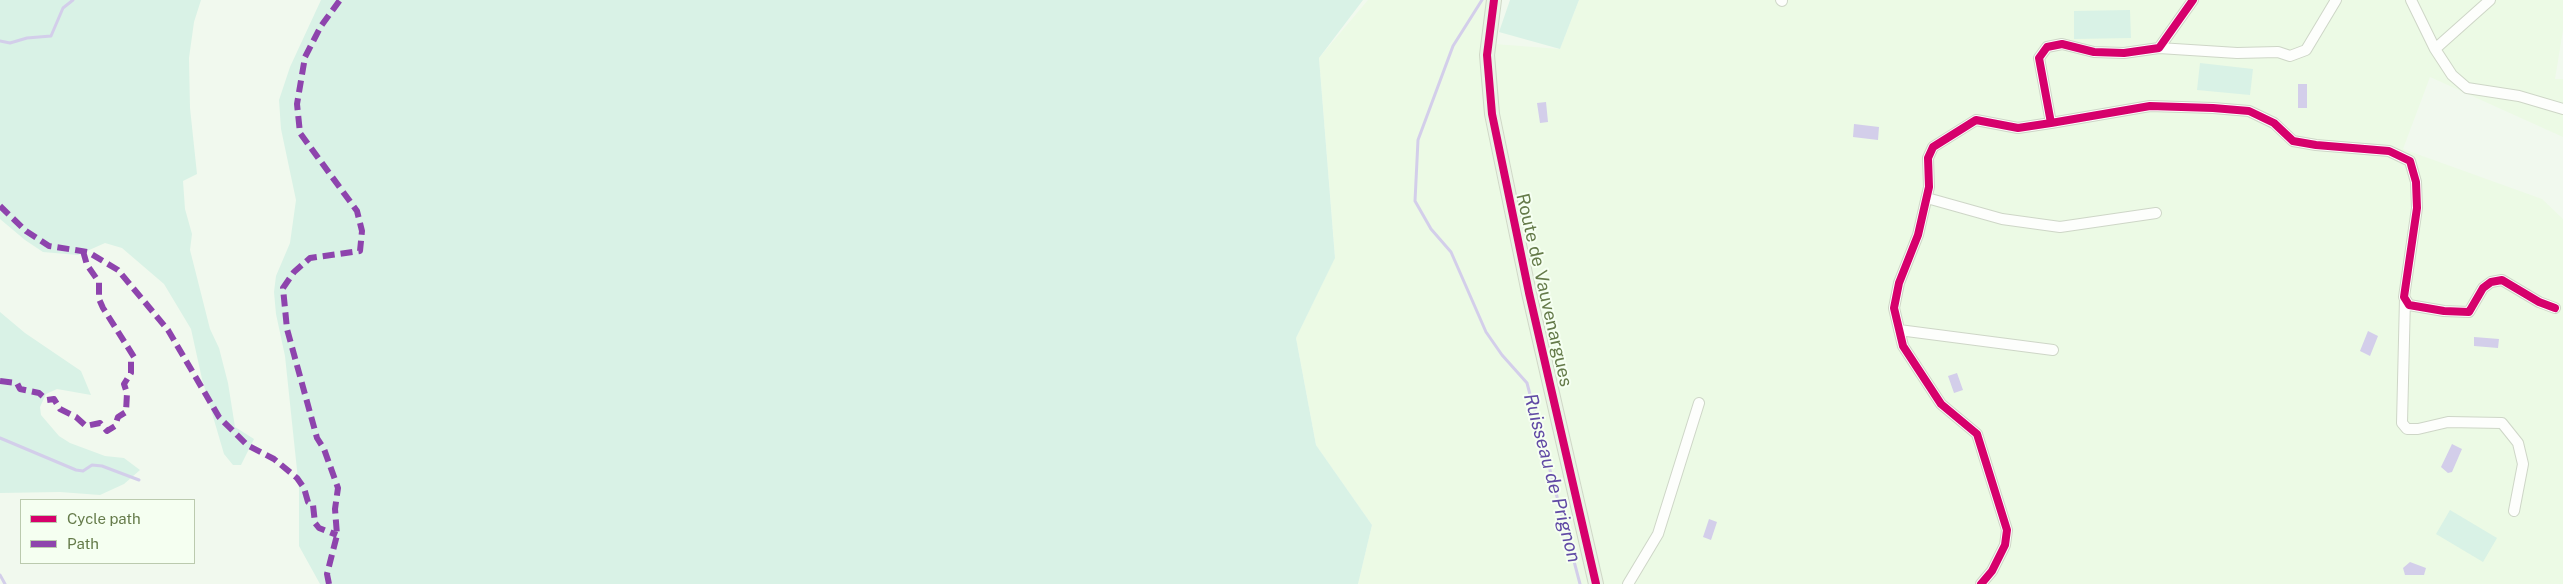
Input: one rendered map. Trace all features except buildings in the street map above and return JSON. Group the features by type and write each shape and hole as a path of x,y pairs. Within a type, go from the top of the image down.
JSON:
{"main road":[{"name":"Route de Vauvenargues","path":"1494,0 1487,54 1492,114 1503,176 1596,584"}],"street":[{"path":"2159,48 2193,0"},
{"path":"2051,123 2039,58 2047,47 2062,44 2094,52 2124,53 2159,48 2237,53 2278,52 2290,56 2306,50 2336,0"},
{"path":"2411,0 2435,50 2452,75 2467,88 2519,96 2563,109"},
{"path":"2435,50 2490,0"},
{"path":"1981,584 1992,571 2005,545 2007,530 1977,434 1941,404 1903,346 1894,308 1899,283 1918,235 1927,198 1929,188 1928,158 1934,147 1976,120 2018,128 2150,106 2249,111 2274,123 2293,141 2316,145 2389,151 2410,161 2416,182 2417,208 2405,298 2402,423 2407,429 2418,429 2448,422 2502,423 2518,444 2523,464 2514,510"},
{"path":"1927,198 2002,219 2060,227 2156,213"},
{"path":"2405,298 2409,305 2423,309 2469,312 2483,288 2491,282 2502,280 2539,302 2555,308"},
{"path":"1899,330 2054,350"},
{"path":"1628,584 1658,534 1699,403"}],"shaded area":[{"path":"0,0 201,0 194,22 189,58 190,108 197,174 183,181 185,209 192,234 190,250 210,329 219,348 228,383 235,427 254,439 241,465 233,465 224,454 202,379 191,329 164,284 122,248 105,243 78,255 43,252 0,219"},
{"path":"321,0 1363,0 1319,58 1335,258 1296,338 1316,445 1372,525 1358,584 320,584 299,546 299,489 285,356 276,314 274,292 276,276 290,243 296,200 281,129 279,100 290,67"},
{"path":"1368,0 1489,0 1481,43 1560,49 1579,0 2563,0 2563,30 2555,79 2563,79 2563,137 2430,77 2403,149 2542,199 2563,219 2563,584 1358,584 1372,525 1316,445 1296,338 1335,257 1319,58"},
{"path":"1510,0 1579,0 1560,49 1499,32"},
{"path":"2130,10 2131,38 2074,39 2074,11"},
{"path":"2200,63 2253,69 2250,95 2197,90"},
{"path":"2298,84 2307,84 2307,108 2298,108"},
{"path":"1546,102 1548,122 1540,123 1537,103"},
{"path":"1854,124 1879,127 1878,140 1853,137"},
{"path":"0,312 25,333 81,371 91,395 57,389 46,394 40,407 41,415 59,436 70,443 105,456 124,458 140,470 124,484 100,495 60,492 0,493"},
{"path":"2368,331 2378,336 2370,356 2360,351"},
{"path":"2474,337 2499,339 2498,348 2474,346"},
{"path":"1957,373 1963,390 1954,393 1948,376"},
{"path":"2452,444 2462,449 2452,472 2448,473 2441,467"},
{"path":"2450,510 2497,538 2483,562 2436,534"},
{"path":"1709,519 1717,522 1711,540 1703,537"},
{"path":"2410,562 2426,568 2424,575 2405,575 2403,568"}],"waterway":[{"path":"0,41 10,43 27,38 51,36 63,8 73,0"},
{"name":"Ruisseau de Prignon","path":"1482,0 1453,46 1418,140 1415,201 1431,229 1451,252 1486,332 1502,355 1527,383 1580,584"},
{"path":"0,438 76,470 83,471 92,465 102,466 139,480"},
{"path":"0,575 5,584"}],"marked path":[{"path":"329,584 327,574 337,535 335,509 338,488 324,449 317,438 287,329 283,288 294,272 310,258 360,251 362,231 357,211 300,133 297,104 305,57 321,26 340,0"},
{"path":"0,206 26,231 49,246 88,252 118,270 168,330 219,417 247,445 274,459 297,478 304,488 308,502 313,505 315,523 319,528 337,535"},
{"path":"0,381 17,383 20,389 39,393 47,400 54,399 60,409 76,417 86,426 100,423 107,431 115,426 118,417 126,412 127,393 124,384 131,373 131,361 134,357 103,308 99,299 99,282 87,265 83,251"}],"cycle path":[{"path":"1494,0 1487,55 1492,114 1529,293 1596,584"},
{"path":"1981,584 1992,571 2005,545 2007,530 1977,434 1941,404 1903,346 1894,308 1899,283 1918,235 1929,187 1928,158 1933,147 1976,120 2018,128 2051,123 2039,58 2047,47 2062,44 2094,52 2124,53 2159,48 2193,0"},
{"path":"2051,123 2150,106 2213,108 2249,111 2274,123 2293,141 2316,145 2389,151 2410,161 2416,182 2417,208 2404,297 2409,305 2444,311 2469,312 2483,288 2491,282 2502,280 2539,302 2555,308"}]}
